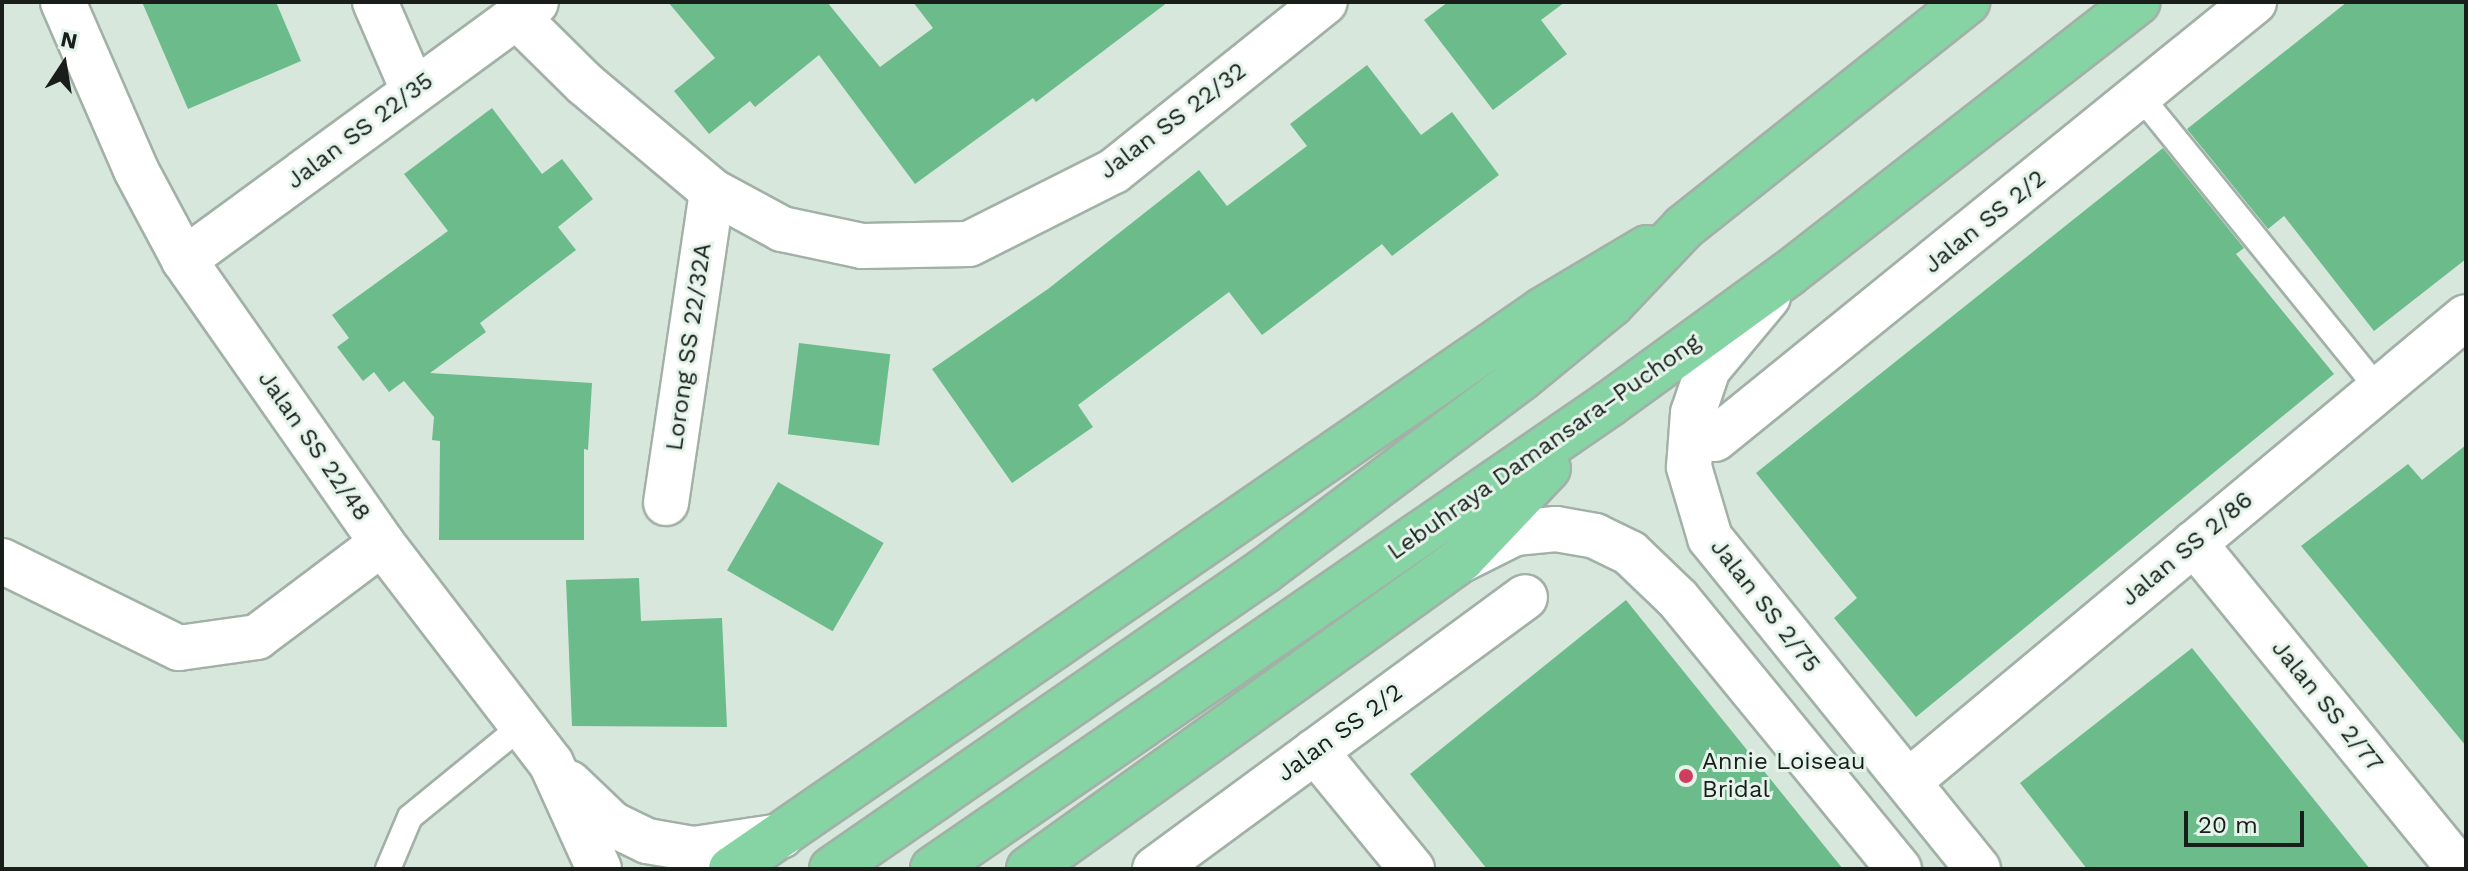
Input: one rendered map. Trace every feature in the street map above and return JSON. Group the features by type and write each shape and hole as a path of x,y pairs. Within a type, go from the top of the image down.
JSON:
{"highway":[{"path":"731,869 1543,310 1684,227 1967,2"},
{"name":"Lebuhraya Damansara–Puchong","path":"933,869 1609,404 1788,274 2138,2"},
{"path":"832,869 1264,571 1521,378 1611,304 1684,227"},
{"path":"1029,869 1462,559 1609,404"}],"street":[{"name":"Jalan SS 22/48","path":"63,2 136,170 184,260 382,543 519,728 551,763 599,869"},
{"path":"375,2 413,90"},
{"name":"Jalan SS 22/32","path":"526,9 585,84 712,191 782,229 862,246 969,244 1114,171 1325,2"},
{"name":"Jalan SS 2/2","path":"1715,439 2141,97 2254,2"},
{"name":"Jalan SS 22/35","path":"184,260 526,9"},
{"name":"Lorong SS 22/32A","path":"666,503 712,191"},
{"name":"Jalan SS 2/75","path":"1788,274 1708,369 1693,413 1689,467 1710,538 1978,869"},
{"name":"Jalan SS 2/86","path":"1908,782 2466,317"},
{"path":"1462,559 1515,533 1556,529 1595,536 1630,553 1678,599 1899,869"},
{"path":"2,561 179,648 257,637 382,543"},
{"name":"Jalan SS 2/77","path":"2194,543 2460,869"},
{"name":"Jalan SS 2/2","path":"1155,869 1525,597"},
{"path":"1315,751 1412,869"},
{"path":"551,763 612,824 647,841 694,849 781,836"}],"lane":[{"path":"2141,97 2379,390"},
{"path":"388,869 410,817 519,728"}],"building":[{"path":"142,2 276,2 301,61 188,109"},
{"path":"668,2 827,2 880,67 933,28 913,2 1168,2 1036,102 1033,98 915,184 819,55 755,107 750,101 709,134 674,91 715,58"},
{"path":"1448,2 1565,2 1541,20 1567,54 1493,110 1424,20"},
{"path":"2347,2 2466,2 2466,259 2374,331 2284,216 2268,229 2187,129"},
{"path":"1367,65 1421,135 1452,112 1499,175 1392,256 1382,244 1262,335 1229,292 1078,405 1093,427 1012,483 932,369 1048,289 1199,170 1227,206 1307,146 1290,124"},
{"path":"492,108 542,174 562,159 593,199 558,227 576,250 480,323 486,332 430,373 592,383 588,450 584,449 584,540 439,540 440,441 432,440 434,417 404,381 389,392 374,372 363,381 337,347 349,338 332,315 448,231 404,174"},
{"path":"2163,148 2244,248 2236,254 2334,374 1916,717 1834,618 1857,598 1756,473"},
{"path":"799,343 890,354 879,446 788,434"},
{"path":"2466,445 2466,746 2301,546 2408,464 2422,480"},
{"path":"778,482 884,543 833,631 727,570"},
{"path":"639,578 641,621 722,618 727,727 572,726 566,580"},
{"path":"1626,600 1843,869 1487,869 1410,774"},
{"path":"2192,648 2370,869 2087,869 2020,783"}],"place":[{"name":"Annie Loiseau Bridal","path":"1686,776"}]}
